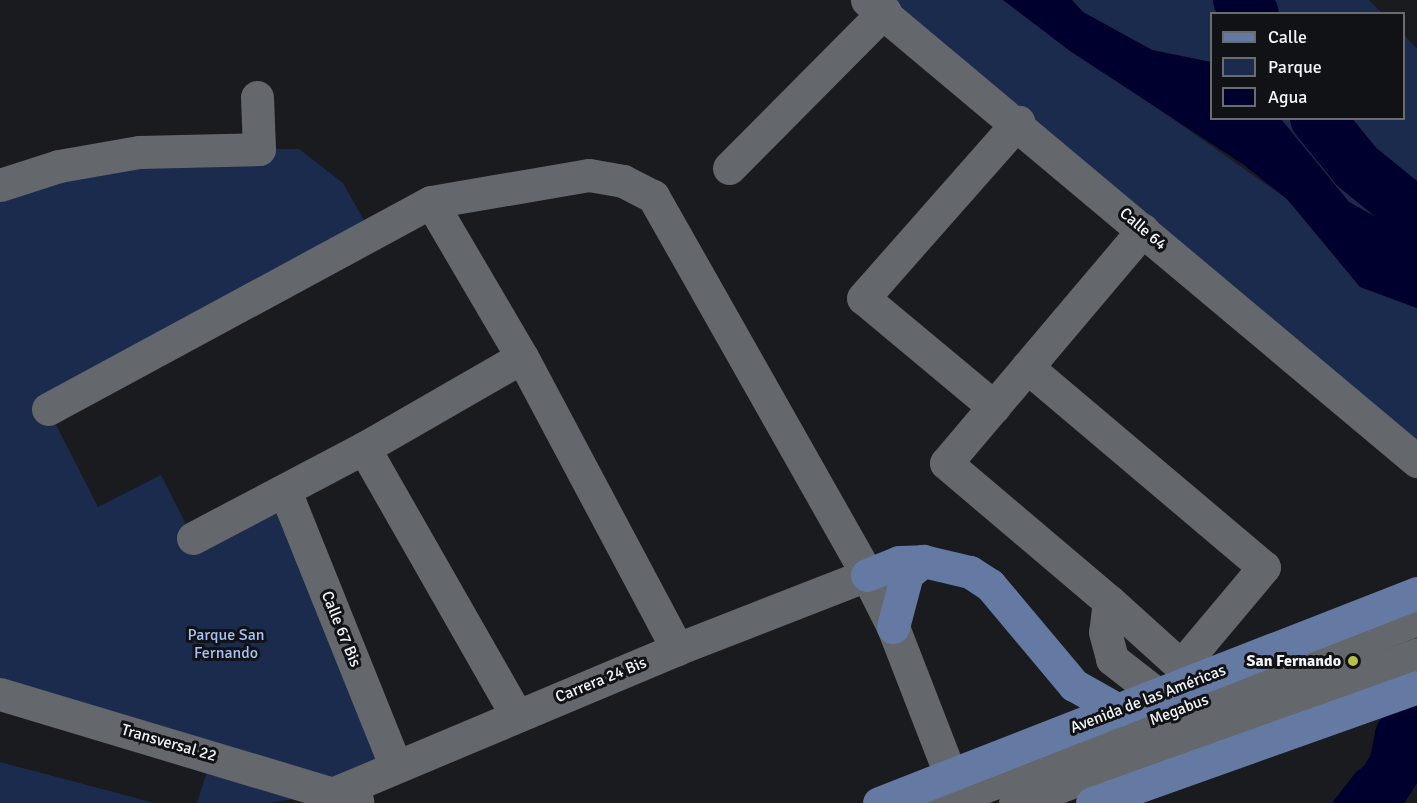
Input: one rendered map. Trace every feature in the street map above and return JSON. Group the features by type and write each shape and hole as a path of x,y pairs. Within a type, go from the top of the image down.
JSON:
{"main road":[{"path":"893,627 907,573 923,561"},
{"path":"867,575 900,562 923,561 970,572 990,585 1053,665 1074,685 1118,710"},
{"name":"Avenida de las Américas","path":"879,803 948,795 1118,710 1417,593"},
{"path":"1092,803 1417,687"}],"street":[{"name":"Calle 64","path":"876,6 1018,122 1417,461"},
{"path":"729,168 876,6"},
{"path":"0,185 58,166 139,152 259,149 258,97"},
{"path":"994,407 863,298 1018,122"},
{"path":"48,409 431,202 590,175 623,181 653,196 867,575 893,627 948,795"},
{"path":"431,202 522,357 677,649"},
{"path":"1028,367 1264,567 1181,666 1109,601 946,463 1143,230"},
{"path":"193,538 364,448 522,357"},
{"path":"364,448 516,715"},
{"name":"Calle 67 Bis","path":"285,491 396,767"},
{"name":"Carrera 24 Bis","path":"349,798 396,767 516,715 867,575"},
{"path":"1109,601 1105,632 1112,659 1157,694"},
{"name":"Megabus","path":"948,795 1417,619"},
{"name":"Megabus","path":"1015,803 1417,654"},
{"name":"Transversal 22","path":"0,694 349,798"}],"green space":[{"path":"867,0 1003,0 1287,199 1360,287 1417,308 1417,461"},
{"path":"1072,0 1369,0 1381,12 1210,12 1210,62 1152,50 1083,12"},
{"path":"1405,36 1417,49 1417,240 1349,202 1282,120 1405,120"},
{"name":"Parque San Fernando","path":"259,149 299,149 343,183 372,235 48,409 98,507 161,475 193,538 285,491 396,767 337,792 269,803 197,803 212,756 0,694 0,185"},
{"path":"0,762 155,803 0,803"}],"water":[{"path":"1003,0 1072,0 1083,12 1152,50 1210,62 1210,120 1282,120 1349,202 1417,240 1417,308 1360,287 1287,199 1244,165 1070,51"},
{"path":"1417,727 1417,771 1394,782 1375,803 1332,803 1356,772"}],"waterway":[{"path":"1240,0 1250,12"},
{"path":"1319,120 1357,167 1417,216"},
{"path":"1372,803 1396,766 1402,736 1417,727"}],"place":[{"name":"San Fernando","path":"1353,661"}]}
